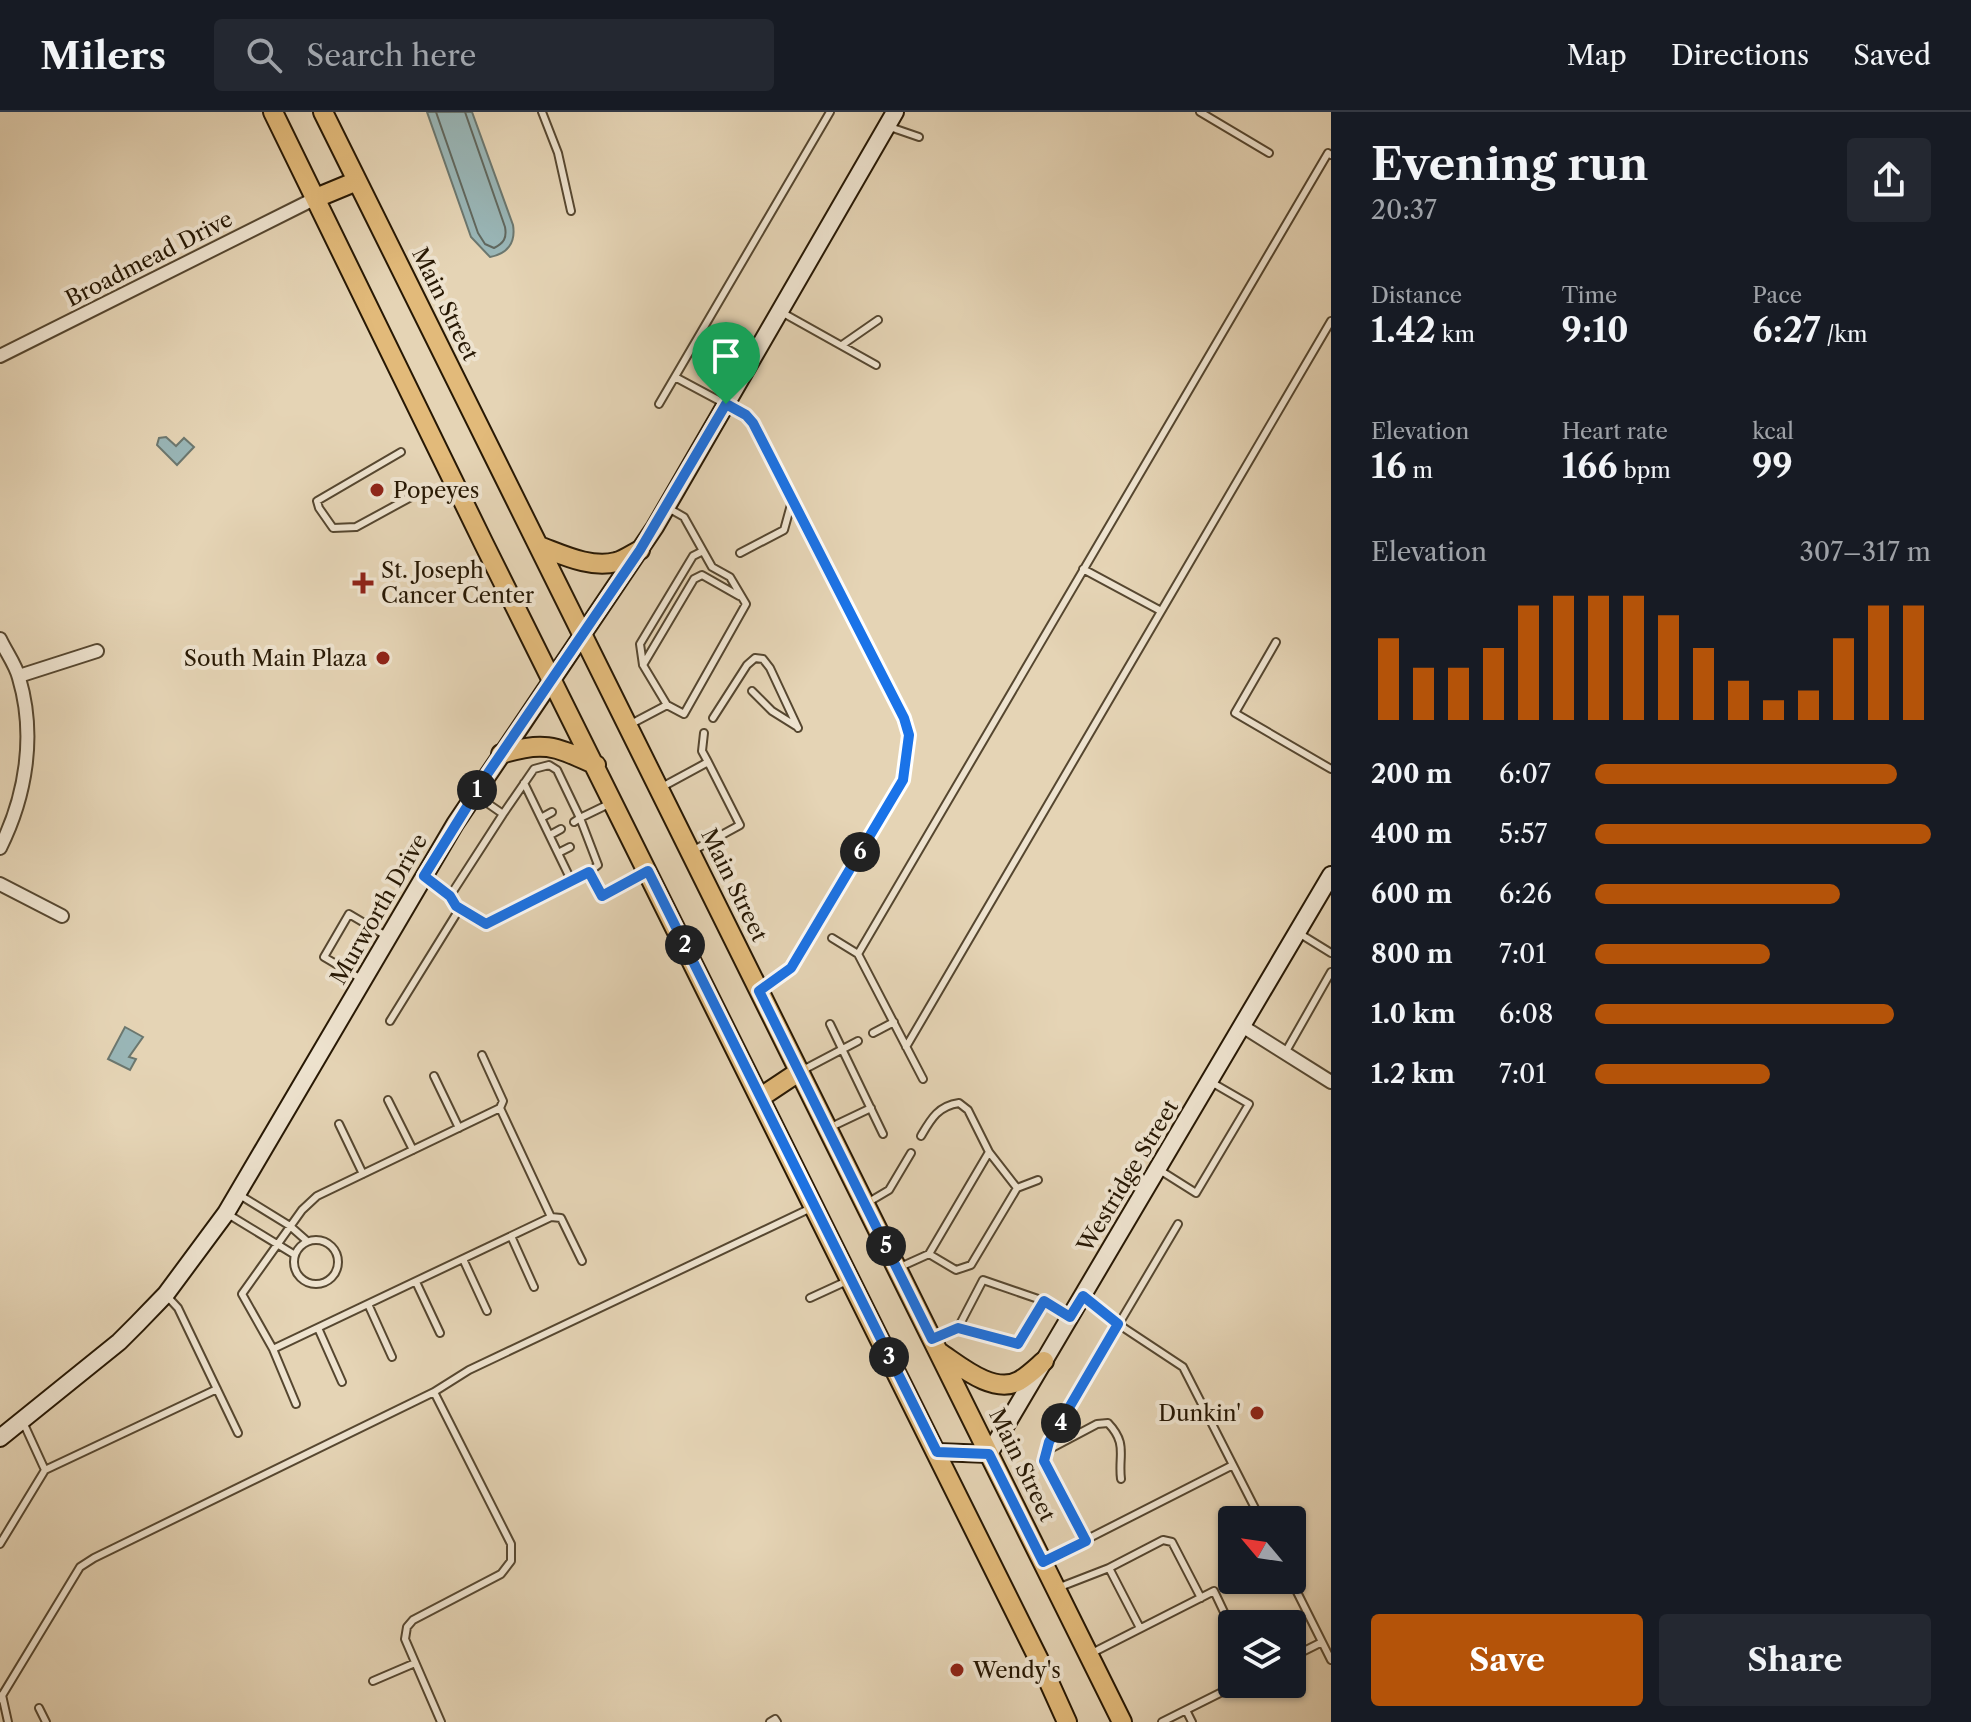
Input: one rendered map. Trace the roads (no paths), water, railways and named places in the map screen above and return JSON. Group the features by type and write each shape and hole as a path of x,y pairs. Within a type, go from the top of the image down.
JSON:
{"main road":[{"path":"273,112 484,544 937,1452 1067,1722"},
{"name":"Main Street","path":"323,112 1122,1722"},
{"path":"316,198 357,181"},
{"path":"539,546 597,563 615,563 640,550"},
{"path":"501,754 528,746 549,746 596,765"},
{"path":"761,1097 800,1071"},
{"path":"935,1345 984,1380 1000,1383 1016,1383 1044,1361"}],"street":[{"name":"Murworth Drive","path":"0,1438 119,1342 166,1294 226,1213 474,794 640,550 891,119"},
{"name":"Broadmead Drive","path":"0,356 316,198"},
{"path":"0,639 19,676 26,714 26,771 14,820 0,848"},
{"path":"19,676 97,651"},
{"name":"Westridge Street","path":"989,1454 1331,875"},
{"path":"0,884 62,916"},
{"path":"1242,1026 1331,1082"},
{"path":"937,1452 989,1454"}],"lane":[{"path":"542,112 558,153 571,211"},
{"path":"659,404 830,112"},
{"path":"1200,112 1269,153"},
{"path":"891,119 919,137"},
{"path":"858,954 1328,153 1331,155"},
{"path":"780,311 876,365"},
{"path":"842,345 878,320"},
{"path":"906,1047 1331,321"},
{"path":"675,377 746,415 753,423 904,718 909,735 903,780 791,968 759,991"},
{"path":"401,452 317,501 319,508 333,528 356,527 422,491"},
{"path":"740,553 784,530 792,501"},
{"path":"666,507 684,517 712,567 730,577 746,604 684,714 667,705 643,665 640,644 693,556 703,551"},
{"path":"1083,569 1161,611"},
{"path":"643,665 694,579 702,575 708,577 743,598"},
{"path":"1276,642 1235,713 1331,769"},
{"path":"713,718 747,665 755,658 763,659 770,668 798,728 772,711 752,691"},
{"path":"628,726 667,705"},
{"path":"690,852 740,825 708,762 701,744 704,733"},
{"path":"659,789 708,762"},
{"path":"424,876 460,908 486,924 598,865 559,785 557,770 549,765 534,769 450,896"},
{"path":"524,783 571,880"},
{"path":"474,794 503,814"},
{"path":"532,799 543,794"},
{"path":"577,820 614,801"},
{"path":"541,818 552,812"},
{"path":"550,835 561,829"},
{"path":"558,853 570,847"},
{"path":"589,872 602,896 648,871"},
{"path":"390,1021 460,908"},
{"path":"363,980 324,957 349,914 388,937"},
{"path":"1297,932 1331,953"},
{"path":"832,938 858,954 923,1079"},
{"path":"1285,1053 1331,972"},
{"path":"873,1033 894,1022"},
{"path":"830,1024 883,1134"},
{"path":"800,1071 858,1041"},
{"path":"296,1404 273,1349 242,1294 302,1210 317,1196 500,1108 503,1101 482,1055"},
{"path":"434,1076 459,1128"},
{"path":"1158,1169 1196,1193 1249,1104 1209,1081"},
{"path":"388,1100 413,1150"},
{"path":"921,1136 932,1117 942,1108 959,1103 968,1110 989,1152 1017,1188"},
{"path":"500,1108 551,1217"},
{"path":"828,1128 871,1108"},
{"path":"339,1124 363,1174"},
{"path":"897,1269 929,1254 989,1152"},
{"path":"865,1204 889,1190 911,1153"},
{"path":"929,1254 956,1270 971,1265 1017,1188 1038,1180"},
{"path":"238,1194 290,1226 307,1241"},
{"path":"8,1722 1,1697 80,1567 94,1558 434,1392 469,1370 815,1207"},
{"path":"226,1213 295,1255"},
{"path":"273,1349 551,1217 561,1218 582,1261"},
{"path":"1086,1541 1044,1461 1046,1451 1178,1224"},
{"path":"511,1236 534,1287"},
{"path":"321,1240 334,1248 338,1262 333,1276 320,1284 305,1281 295,1270 295,1255 307,1241 321,1240"},
{"path":"463,1259 487,1311"},
{"path":"810,1298 851,1279"},
{"path":"935,1345 958,1328 983,1280 1044,1301 1070,1317"},
{"path":"416,1282 440,1333"},
{"path":"166,1294 178,1308 238,1433"},
{"path":"1083,1296 1118,1324 1183,1367 1254,1506"},
{"path":"958,1328 1018,1344 1044,1301"},
{"path":"368,1304 392,1357"},
{"path":"318,1328 342,1382"},
{"path":"0,1544 45,1470 217,1389"},
{"path":"434,1392 511,1544 511,1561 501,1574 413,1620 407,1627 405,1639 441,1722"},
{"path":"22,1419 45,1470"},
{"path":"1046,1451 1097,1424 1108,1423 1116,1431 1122,1445 1121,1479"},
{"path":"1043,1562 1233,1465"},
{"path":"1056,1589 1109,1568 1163,1540 1172,1542 1201,1598"},
{"path":"1109,1568 1140,1628"},
{"path":"1089,1655 1214,1591 1223,1610"},
{"path":"1298,1594 1331,1660"},
{"path":"1306,1650 1322,1642"},
{"path":"373,1681 415,1663"},
{"path":"1162,1722 1218,1694"},
{"path":"39,1708 46,1722"},
{"path":"1186,1710 1192,1722"},
{"path":"770,1722 775,1719 777,1722"}],"water":[{"path":"427,112 472,112 513,225 512,242 501,253 490,257 471,237"},
{"path":"166,437 176,446 184,438 194,447 177,465 157,445 159,438"},
{"path":"125,1027 143,1037 129,1057 136,1059 130,1070 108,1059"}],"place":[{"name":"Popeyes","path":"377,490"},
{"name":"St. Joseph Cancer Center","path":"363,583"},
{"name":"South Main Plaza","path":"383,658"},
{"name":"Dunkin'","path":"1257,1413"},
{"name":"Wendy's","path":"957,1670"}]}
